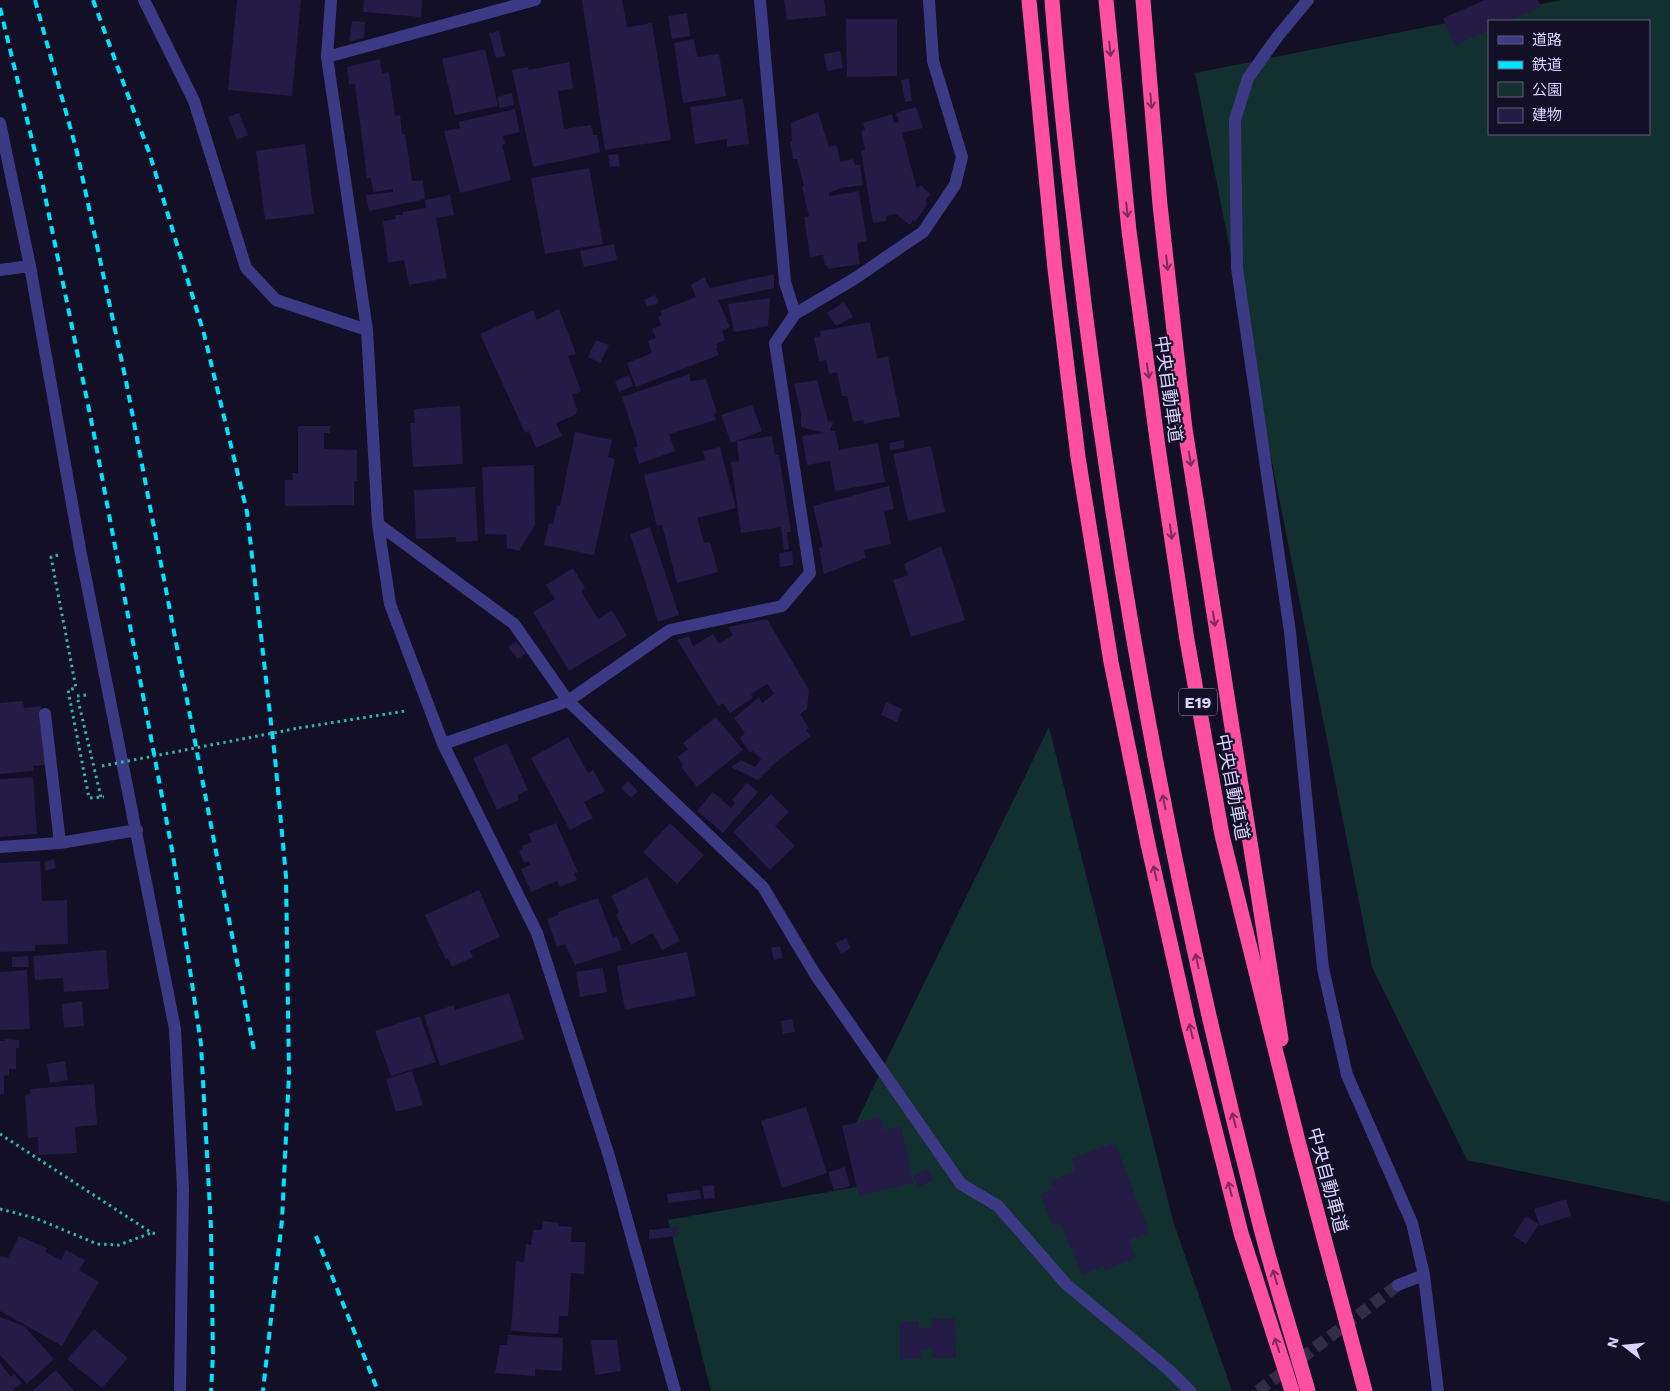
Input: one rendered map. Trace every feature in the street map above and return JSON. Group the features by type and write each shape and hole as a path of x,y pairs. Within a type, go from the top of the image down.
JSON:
{"highway":[{"path":"1029,0 1055,269 1078,457 1111,662 1148,844 1194,1045 1241,1233 1292,1391"},
{"path":"1052,0 1074,223 1096,397 1134,648 1212,1030 1258,1217 1308,1391"},
{"name":"中央自動車道","path":"1106,0 1129,231 1187,640 1222,835 1298,1141 1365,1391"},
{"path":"1143,0 1160,206 1185,428 1298,1141"}],"street":[{"path":"144,0 194,102 246,268 276,300 367,330"},
{"path":"331,0 327,57 367,330 378,524 390,604 443,744 537,932 609,1156 675,1391"},
{"path":"327,57 535,0"},
{"path":"760,0 785,282 795,314"},
{"path":"443,744 568,702 670,630 782,606 810,572 775,343 795,314 854,279 923,232 955,185 962,157 933,61 929,0"},
{"path":"1308,0 1278,36 1248,78 1235,120 1237,268 1290,632 1323,968 1346,1076 1412,1224 1424,1275 1438,1391"},
{"path":"0,123 30,266 80,550 176,1029 183,1190 180,1391"},
{"path":"0,270 30,266"},
{"path":"378,524 514,624 568,702 763,887 815,974 961,1184 998,1206 1066,1284 1168,1370 1190,1391"},
{"path":"45,714 60,843"},
{"path":"0,847 60,843 137,830"},
{"path":"1398,1285 1424,1275"}],"path":[{"path":"80,550 51,557 76,688 68,690 89,798 107,797"},
{"path":"89,694 77,696 101,797"},
{"path":"102,766 299,728 395,712"},
{"path":"0,1134 152,1233 183,1237"},
{"path":"0,1210 35,1218 97,1244 119,1245 152,1233"}],"green space":[{"path":"1562,0 1670,0 1670,1202 1467,1160 1372,967 1195,73"},
{"path":"1049,727 1173,1221 1232,1391 711,1391 668,1220 873,1184 853,1129"}],"building":[{"path":"237,0 301,0 292,96 228,90"},
{"path":"364,0 422,0 421,17 363,12"},
{"path":"582,0 622,0 627,27 652,23 671,140 605,150"},
{"path":"784,0 824,0 826,16 787,20"},
{"path":"1485,0 1538,0 1541,7 1510,20 1488,20 1488,30 1455,45 1443,18"},
{"path":"687,13 690,36 672,39 668,16"},
{"path":"846,19 897,19 897,76 847,77"},
{"path":"352,21 365,22 364,38 349,42"},
{"path":"499,31 505,56 496,58 489,33"},
{"path":"694,39 697,57 719,54 726,96 683,103 674,43"},
{"path":"485,49 498,106 455,115 442,59"},
{"path":"840,51 843,68 827,71 824,54"},
{"path":"380,59 382,73 389,72 395,116 400,115 402,134 405,134 412,181 423,180 425,199 369,211 366,195 393,192 393,189 373,192 371,178 367,178 355,84 349,84 347,67"},
{"path":"569,62 573,88 558,91 564,129 591,125 593,135 597,135 600,151 533,167 512,70 528,67 529,70"},
{"path":"909,79 912,101 905,102 901,80"},
{"path":"512,93 514,105 500,108 497,97"},
{"path":"743,99 749,144 727,147 727,139 695,144 690,107"},
{"path":"916,107 923,128 902,133 917,189 921,185 930,194 926,201 927,205 915,222 913,220 910,225 896,214 886,216 886,221 873,223 861,151 865,150 861,131 865,130 863,123 892,114 894,123 899,122 896,113"},
{"path":"515,109 520,132 503,136 505,144 502,145 511,180 460,193 444,131 460,128 458,122"},
{"path":"818,112 829,147 837,145 840,162 853,159 855,165 860,165 863,185 842,188 829,193 829,196 859,191 867,241 857,243 860,264 828,269 828,266 825,266 823,255 810,257 804,217 809,216 802,187 804,186 797,159 793,159 790,141 792,141 791,123"},
{"path":"239,113 248,135 237,140 228,117"},
{"path":"305,144 314,214 265,220 256,151"},
{"path":"618,154 620,166 610,167 608,155"},
{"path":"589,168 603,244 545,254 531,178"},
{"path":"450,195 454,215 436,218 447,278 409,285 404,260 388,263 383,221 396,219 395,215 403,215 403,212 426,208 425,200"},
{"path":"614,244 617,260 584,267 580,251"},
{"path":"774,274 774,288 718,300 730,327 722,331 725,340 716,344 719,355 636,387 627,363 652,353 648,341 656,338 652,329 661,325 658,317 662,315 660,311 696,297 691,285 704,277 710,288"},
{"path":"655,295 659,303 647,307 644,300"},
{"path":"770,298 768,326 734,332 728,304"},
{"path":"844,302 853,317 836,326 827,313"},
{"path":"559,309 576,354 568,356 581,391 572,395 577,410 575,415 556,423 562,436 536,448 529,431 525,433 480,334 533,310 537,320"},
{"path":"870,322 877,359 888,356 900,416 864,424 863,420 853,422 847,396 842,396 837,372 829,374 826,360 819,361 814,337 821,336 820,331"},
{"path":"596,340 609,345 600,363 588,357"},
{"path":"689,374 691,381 706,379 717,413 714,414 716,420 669,434 675,451 639,464 634,448 638,446 622,397"},
{"path":"629,375 633,386 619,392 615,381"},
{"path":"817,380 828,421 833,422 830,431 835,431 839,450 878,443 885,482 835,491 830,461 807,465 802,436 824,433 801,427 801,413 794,384"},
{"path":"752,405 762,431 731,443 721,415"},
{"path":"460,406 463,464 413,467 410,423 415,423 414,409"},
{"path":"298,426 330,426 330,433 324,433 324,449 357,450 357,481 354,481 354,505 285,506 285,480 293,480 292,473 298,473"},
{"path":"575,432 612,440 608,457 615,459 594,555 544,545 549,523 553,524 557,505 560,506"},
{"path":"772,436 775,455 779,455 791,532 787,532 789,549 784,550 781,527 741,533 731,462 739,461 737,441"},
{"path":"904,440 904,448 890,450 889,443"},
{"path":"931,446 945,512 908,521 893,454"},
{"path":"720,447 736,508 697,518 704,543 710,542 718,572 677,583 662,525 657,526 644,475 705,460 703,451"},
{"path":"534,465 535,525 519,551 507,548 506,535 485,534 482,467"},
{"path":"889,486 894,509 884,511 891,544 864,550 866,558 824,574 819,548 823,547 813,506"},
{"path":"475,487 478,541 456,542 456,537 416,539 414,490"},
{"path":"650,527 679,615 658,622 630,534"},
{"path":"941,546 965,620 911,637 893,580 908,575 904,564"},
{"path":"792,551 793,565 780,567 779,553"},
{"path":"573,568 585,588 581,591 598,619 612,610 627,636 569,671 533,612 555,599 546,585"},
{"path":"767,619 809,690 807,709 800,714 809,728 806,730 811,736 776,762 758,780 731,767 741,760 755,767 761,759 753,751 750,753 740,738 745,733 734,718 759,697 762,703 774,694 767,684 751,694 753,698 730,713 723,703 718,706 677,640 689,636 693,646 713,634 719,644 733,635 728,627"},
{"path":"516,641 526,653 518,659 508,647"},
{"path":"23,701 24,708 41,706 46,765 33,766 34,771 0,774 0,703"},
{"path":"886,702 902,709 897,722 881,715"},
{"path":"716,717 743,750 697,787 681,767 683,765 678,757 688,749 683,743"},
{"path":"568,737 588,773 593,770 605,791 584,802 593,818 570,830 531,758"},
{"path":"507,743 528,790 517,795 519,800 497,810 473,758"},
{"path":"33,777 37,834 0,837 0,779"},
{"path":"628,781 638,791 631,798 621,788"},
{"path":"747,783 758,792 723,833 697,811 713,792 731,808 735,803 732,800"},
{"path":"771,794 789,812 775,826 795,846 770,870 733,832"},
{"path":"556,823 578,872 574,873 577,880 560,887 557,881 531,892 521,869 530,865 529,861 524,863 519,851 523,849 522,846 532,842 528,834"},
{"path":"670,823 704,855 677,884 643,852"},
{"path":"54,859 56,868 46,871 44,862"},
{"path":"40,861 42,901 67,900 68,944 35,945 35,951 0,952 0,863"},
{"path":"647,877 680,941 662,950 653,933 631,945 616,915 619,912 611,896"},
{"path":"479,890 500,937 470,951 473,957 452,967 448,958 446,960 425,915"},
{"path":"598,898 613,938 617,936 622,950 575,965 565,944 557,947 547,919 558,915 558,912"},
{"path":"846,938 851,948 841,954 835,943"},
{"path":"780,946 783,958 774,960 771,948"},
{"path":"106,950 109,989 64,992 63,978 35,980 33,956"},
{"path":"687,952 696,996 625,1010 617,966"},
{"path":"28,956 29,967 12,967 12,957"},
{"path":"603,968 607,992 580,997 576,972"},
{"path":"27,970 30,1029 0,1030 0,972"},
{"path":"509,993 524,1039 440,1066 424,1015 454,1005 455,1010"},
{"path":"82,1001 84,1026 64,1028 62,1004"},
{"path":"420,1016 436,1062 391,1076 375,1031"},
{"path":"792,1019 795,1032 783,1034 781,1021"},
{"path":"5,1039 19,1040 19,1048 16,1048 16,1069 9,1069 9,1075 4,1076 4,1094 0,1094 0,1041 5,1041"},
{"path":"65,1061 68,1080 50,1083 47,1064"},
{"path":"412,1071 423,1105 396,1112 386,1079"},
{"path":"94,1084 97,1125 75,1127 77,1153 39,1155 38,1137 28,1138 25,1095 31,1094 30,1089"},
{"path":"806,1107 827,1173 782,1188 761,1121"},
{"path":"880,1117 884,1130 901,1126 913,1183 859,1196 842,1126"},
{"path":"1115,1143 1148,1229 1145,1230 1147,1234 1129,1240 1136,1258 1105,1270 1103,1266 1082,1275 1060,1222 1053,1225 1040,1194 1053,1190 1050,1181 1075,1171 1071,1159"},
{"path":"845,1167 850,1186 834,1190 828,1172"},
{"path":"929,1169 933,1180 918,1187 913,1175"},
{"path":"714,1185 715,1198 704,1199 702,1186"},
{"path":"700,1190 701,1199 668,1203 667,1194"},
{"path":"1566,1199 1571,1216 1540,1226 1534,1209"},
{"path":"1526,1216 1539,1224 1526,1244 1513,1236"},
{"path":"543,1221 559,1223 559,1226 572,1227 571,1242 585,1242 584,1274 571,1273 568,1316 559,1316 558,1334 511,1331 516,1261 524,1262 526,1244 531,1245 533,1230 542,1230"},
{"path":"678,1227 678,1236 649,1239 649,1230"},
{"path":"19,1236 47,1248 45,1252 61,1260 66,1250 85,1260 79,1270 99,1282 62,1346 0,1311 0,1258 1,1256 8,1258"},
{"path":"0,1317 24,1326 54,1359 27,1384 0,1355"},
{"path":"954,1318 956,1358 932,1358 932,1349 920,1350 921,1359 900,1359 900,1322 918,1321 919,1329 931,1328 931,1319"},
{"path":"94,1329 128,1358 102,1388 67,1359"},
{"path":"508,1335 563,1338 562,1371 535,1369 535,1376 495,1373 500,1345 507,1345"},
{"path":"591,1340 617,1340 621,1371 595,1375"},
{"path":"0,1363 11,1377 14,1374 22,1383 12,1391 0,1391"},
{"path":"56,1370 74,1391 32,1391"}],"tunnel":[{"path":"1258,1391 1398,1285"}],"railway":[{"path":"35,0 77,152 126,381 254,1050"},
{"path":"93,0 150,155 204,334 247,512 275,758 286,876 289,1074 282,1220 263,1391"},
{"path":"0,8 42,181 93,429 173,855 201,1044 211,1228 213,1354 211,1391"},
{"path":"316,1236 378,1391"}]}
